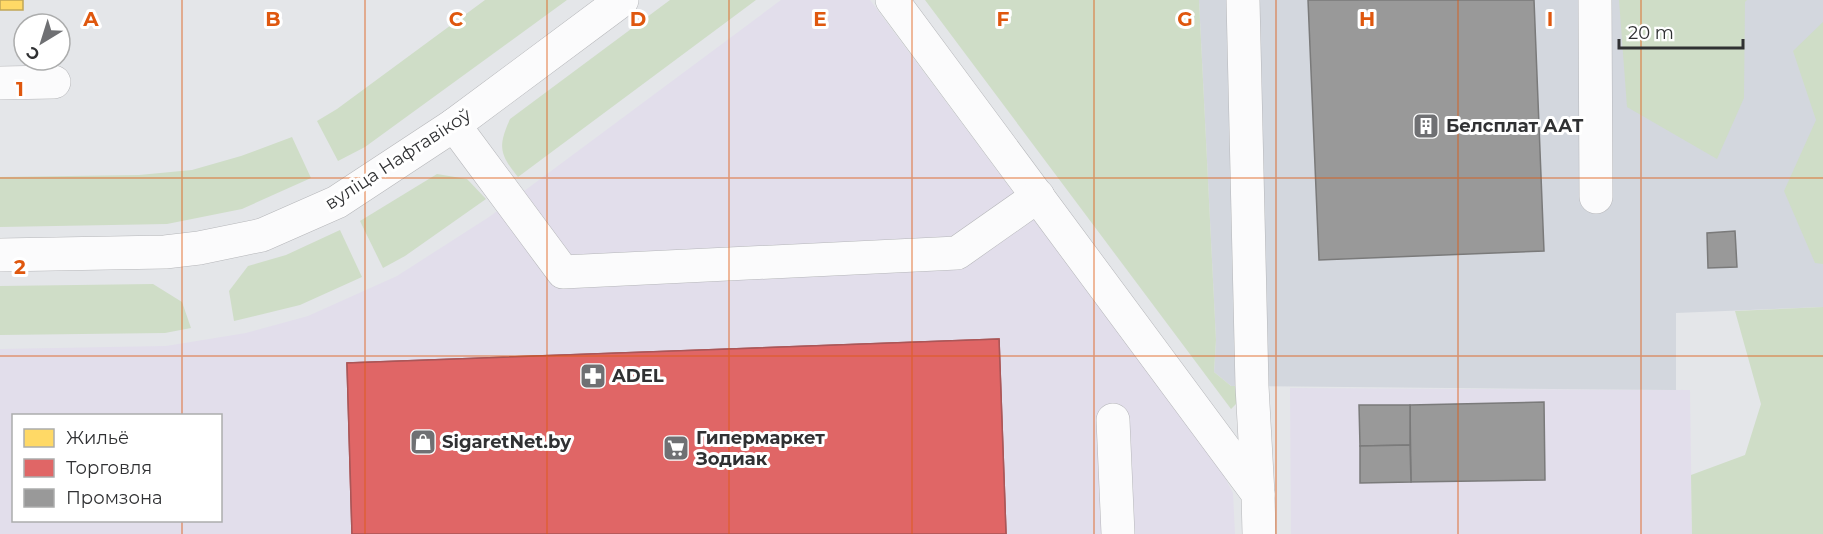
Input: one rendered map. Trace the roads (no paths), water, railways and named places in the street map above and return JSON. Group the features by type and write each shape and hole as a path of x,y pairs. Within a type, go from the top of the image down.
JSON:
{"street":[{"name":"вуліца Нафтавікоў","path":"0,255 165,252 199,248 262,235 337,202 454,125 622,0"},
{"path":"892,0 1258,494"},
{"path":"1243,0 1252,386 1259,534"},
{"path":"1595,0 1596,196"},
{"path":"0,83 54,82"},
{"path":"454,125 563,272 957,253 1038,196"},
{"path":"1113,420 1118,534"}],"place":[{"name":"Белсплат ААТ","path":"1426,126"},
{"name":"ADEL","path":"593,376"},
{"name":"SigaretNet.by","path":"423,442"},
{"name":"Гипермаркет Зодиак","path":"676,448"}]}
